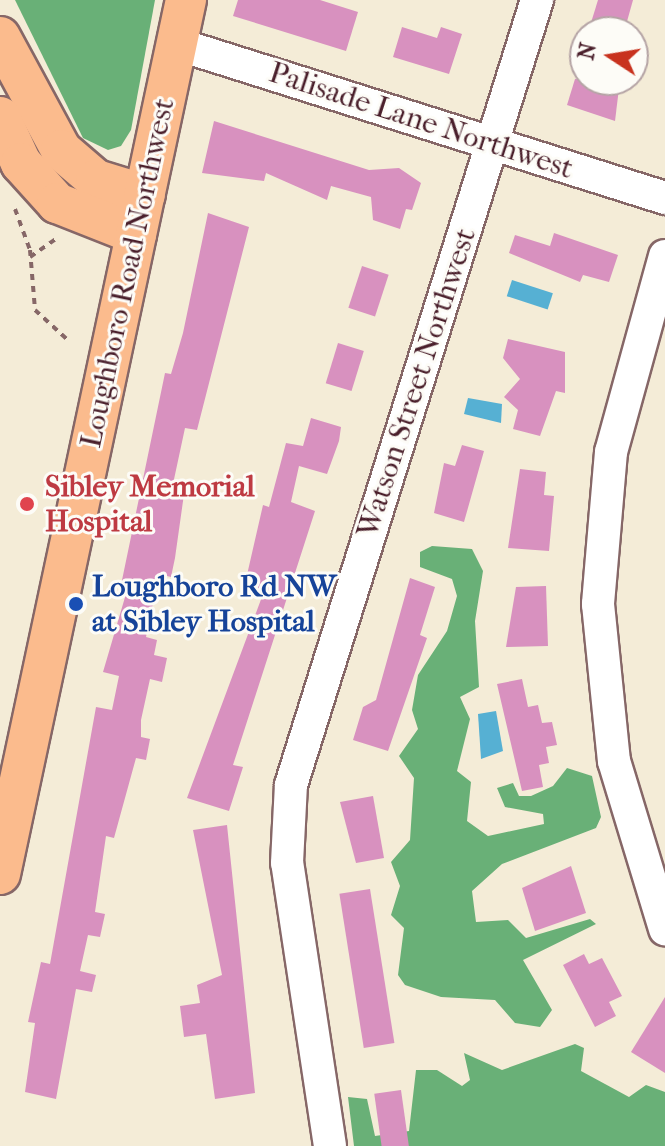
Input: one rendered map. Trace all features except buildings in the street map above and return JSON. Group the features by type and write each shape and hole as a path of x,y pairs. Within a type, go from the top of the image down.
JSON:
{"main road":[{"name":"Loughboro Road Northwest","path":"0,874 14,746 145,195 186,0"},
{"path":"0,37 67,156 96,180 145,195"},
{"path":"0,117 10,166 74,215 136,234"}],"street":[{"name":"Watson Street Northwest","path":"330,1146 287,863 290,796 537,0"},
{"name":"Palisade Lane Northwest","path":"177,44 665,198"},
{"path":"665,256 611,452 598,604 614,761 665,929"}],"path":[{"path":"15,209 30,257 35,310 70,342"},
{"path":"30,257 57,238"}],"green space":[{"path":"15,0 155,0 131,130 121,146 108,150 83,138"},
{"path":"432,546 472,549 483,571 475,621 479,687 460,697 470,719 457,771 471,782 467,821 488,836 544,824 543,814 505,807 497,788 513,783 519,796 531,796 553,786 567,768 592,776 601,817 596,828 502,864 472,891 476,922 508,920 526,938 590,919 596,924 523,960 552,1010 540,1027 515,1023 495,1000 441,997 405,985 398,975 404,928 391,915 400,886 391,862 410,840 414,778 399,756 418,729 412,710 418,675 447,631 457,596 452,579 420,567 420,552"},
{"path":"575,1044 584,1048 581,1071 629,1097 646,1085 665,1092 665,1146 354,1146 348,1097 367,1099 375,1136 409,1131 416,1070 437,1070 462,1086 470,1080 464,1053 502,1070"}],"water":[{"path":"512,280 553,293 548,309 507,296"},
{"path":"468,398 502,404 501,423 464,414"},
{"path":"496,711 503,751 481,759 478,714"}],"place":[{"name":"Sibley Memorial Hospital","path":"27,504"},
{"name":"Loughboro Rd NW at Sibley Hospital","path":"76,604"}]}
